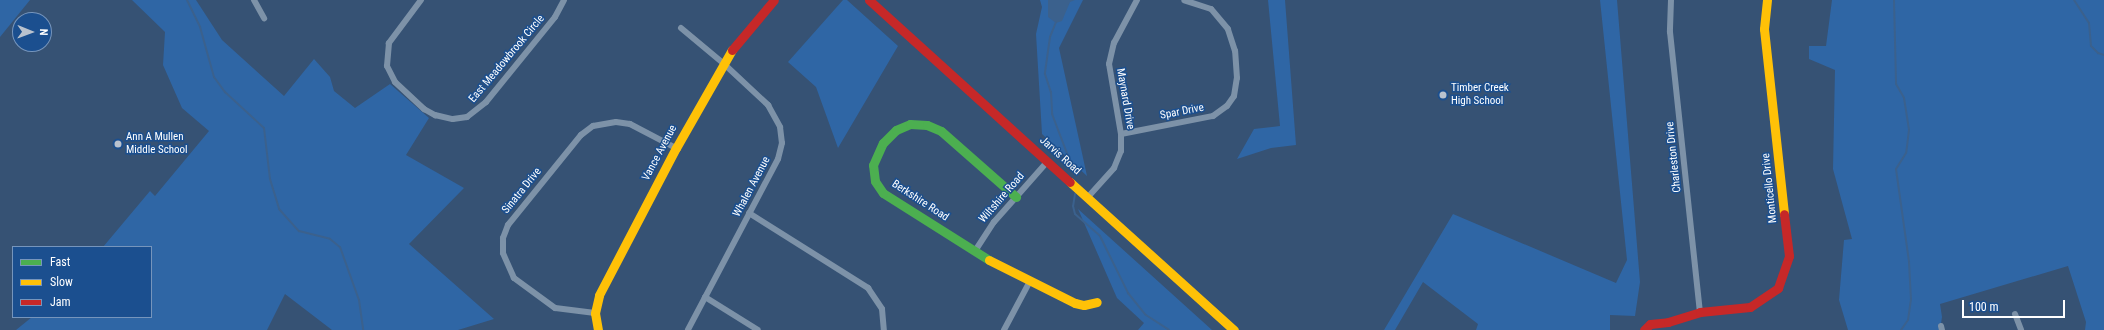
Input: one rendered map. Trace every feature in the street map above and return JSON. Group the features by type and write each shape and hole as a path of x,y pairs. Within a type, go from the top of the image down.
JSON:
{"street":[{"path":"254,0 264,18"},
{"name":"East Meadowbrook Circle","path":"421,0 388,44 387,66 395,82 424,108 435,115 453,120 467,116 486,102 555,17 564,0"},
{"name":"Vance Avenue","path":"598,330 595,313 599,295 676,148 723,63 740,39 774,0"},
{"name":"Jarvis Road","path":"869,0 1234,330"},
{"name":"Maynard Drive","path":"1088,197 1117,162 1121,151 1121,134 1109,64 1114,43 1138,0"},
{"name":"Spar Drive","path":"1121,134 1213,116 1227,106 1234,96 1237,78 1234,44 1228,29 1211,9 1184,0"},
{"name":"Charleston Drive","path":"1671,0 1670,32 1700,312"},
{"name":"Monticello Drive","path":"1644,330 1650,324 1668,322 1700,312 1750,307 1764,300 1778,288 1789,256 1764,29 1767,0"},
{"name":"Whalen Avenue","path":"681,28 723,63 772,111 781,131 782,143 778,159 688,330"},
{"name":"Sinatra Drive","path":"595,313 555,308 514,278 503,253 503,238 508,225 581,135 593,126 616,122 630,124 676,148"},
{"name":"Berkshire Road","path":"1016,197 936,128 921,124 910,124 896,130 887,137 873,165 874,176 880,189 975,251 1030,281 1077,304 1097,302"},
{"name":"Wiltshire Road","path":"975,251 990,227 1048,161"},
{"path":"749,213 868,288 882,309 884,330"},
{"path":"1004,330 1030,281"},
{"path":"705,297 758,330"},
{"path":"2015,314 2021,330"}],"shaded area":[{"path":"0,0 30,0 20,12 12,12 12,22 0,37"},
{"path":"132,0 196,0 222,40 284,96 314,59 330,77 334,91 355,108 390,84 429,118 406,155 464,188 409,244 494,319 458,330 332,330 285,294 267,330 16,330 31,318 152,318 152,246 104,246 150,191 155,196 209,131 182,108 163,65 165,32"},
{"path":"843,0 847,0 898,46 838,148 816,87 788,62"},
{"path":"1040,0 1083,0 1059,48 1087,176 1042,134 1036,34 1042,7"},
{"path":"1048,0 1075,0 1070,2 1062,21 1056,23 1048,17"},
{"path":"1268,0 1285,0 1296,145 1271,148 1237,159 1254,129 1280,126"},
{"path":"1600,0 1617,0 1640,282 1635,316 1610,315 1610,330 1476,330 1478,324 1423,282 1395,330 1384,330 1453,214 1616,283 1627,260"},
{"path":"1832,0 2104,0 2104,330 2085,330 2086,322 2068,266 1940,304 1942,317 1940,330 1848,330 1839,300 1844,240 1852,239 1833,169 1835,70 1809,59 1809,46 1826,46"},
{"path":"1078,209 1212,330 1138,330 1144,323 1117,298"}],"waterway":[{"path":"187,0 200,27 214,77 225,92 264,128 270,179 279,209 299,231 330,239 340,247 359,300 363,330"},
{"path":"1894,0 1896,84 1904,98 1909,130 1906,153 1896,169 1909,262 1911,299 1908,320 1901,330"},
{"path":"2074,0 2089,23 2091,46 2098,53 2104,55"},
{"path":"1056,22 1050,37 1045,74 1051,92 1052,114 1073,169"},
{"path":"1075,194 1073,206 1075,214 1100,236 1128,293 1146,315 1169,330"}],"traffic: fast":[{"path":"989,260 883,193 875,181 873,165 883,143 896,130 910,124 927,125 941,131 1016,197"}],"traffic: slow":[{"path":"1767,0 1764,29 1784,214"},
{"path":"598,330 595,313 599,295 676,148 732,50"},
{"path":"1070,182 1234,330"},
{"path":"989,260 1075,303 1084,305 1097,302"}],"traffic: jam":[{"path":"732,50 774,0"},
{"path":"869,0 1070,182"},
{"path":"1644,330 1650,324 1668,322 1700,312 1750,307 1778,288 1789,256 1784,214"}],"place":[{"name":"Timber Creek High School","path":"1443,95"},
{"name":"Ann A Mullen Middle School","path":"118,144"}]}
